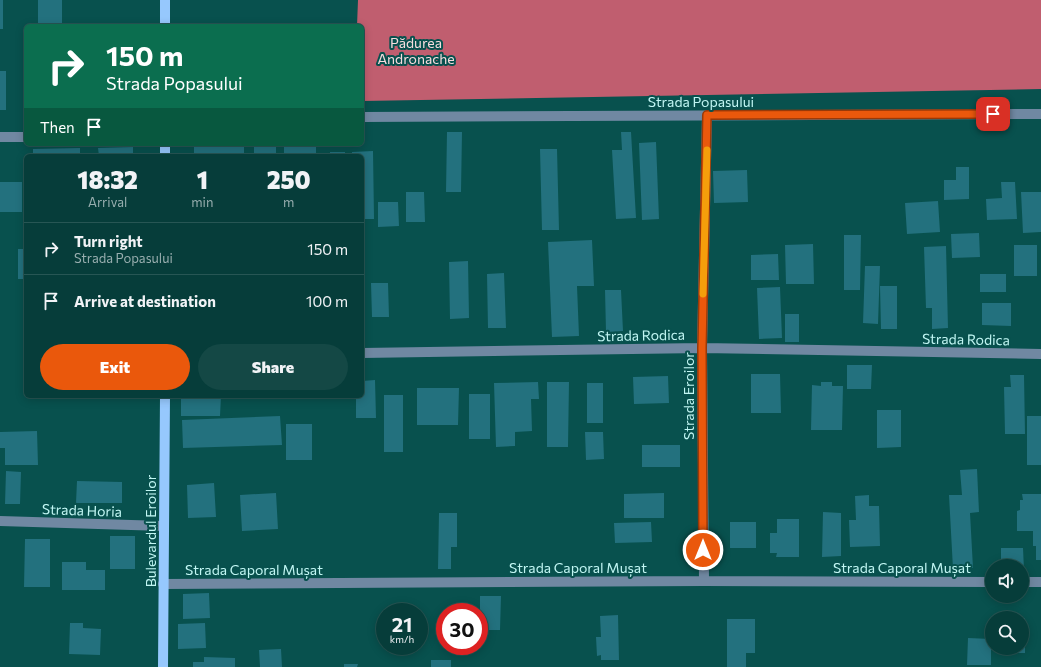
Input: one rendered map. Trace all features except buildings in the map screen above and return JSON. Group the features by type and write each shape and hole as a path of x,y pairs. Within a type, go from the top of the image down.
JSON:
{"main road":[{"path":"165,0 165,24"},
{"name":"Bulevardul Eroilor","path":"163,667 165,398"}],"street":[{"name":"Strada Popasului","path":"364,117 1041,114"},
{"name":"Strada Eroilor","path":"704,581 702,348 707,115"},
{"path":"0,137 24,137"},
{"name":"Strada Rodica","path":"364,353 702,348 1041,354"},
{"name":"Strada Horia","path":"0,521 164,526"},
{"name":"Strada Caporal Mușat","path":"163,584 704,581 985,582"},
{"path":"1029,582 1041,582"}],"green space":[{"name":"Pădurea Andronache","path":"358,0 1041,0 1041,89 364,101 364,24 357,24"}],"slow traffic":[{"path":"703,294 707,150"}],"route":[{"path":"703,550 702,348 707,115 993,114"}]}
